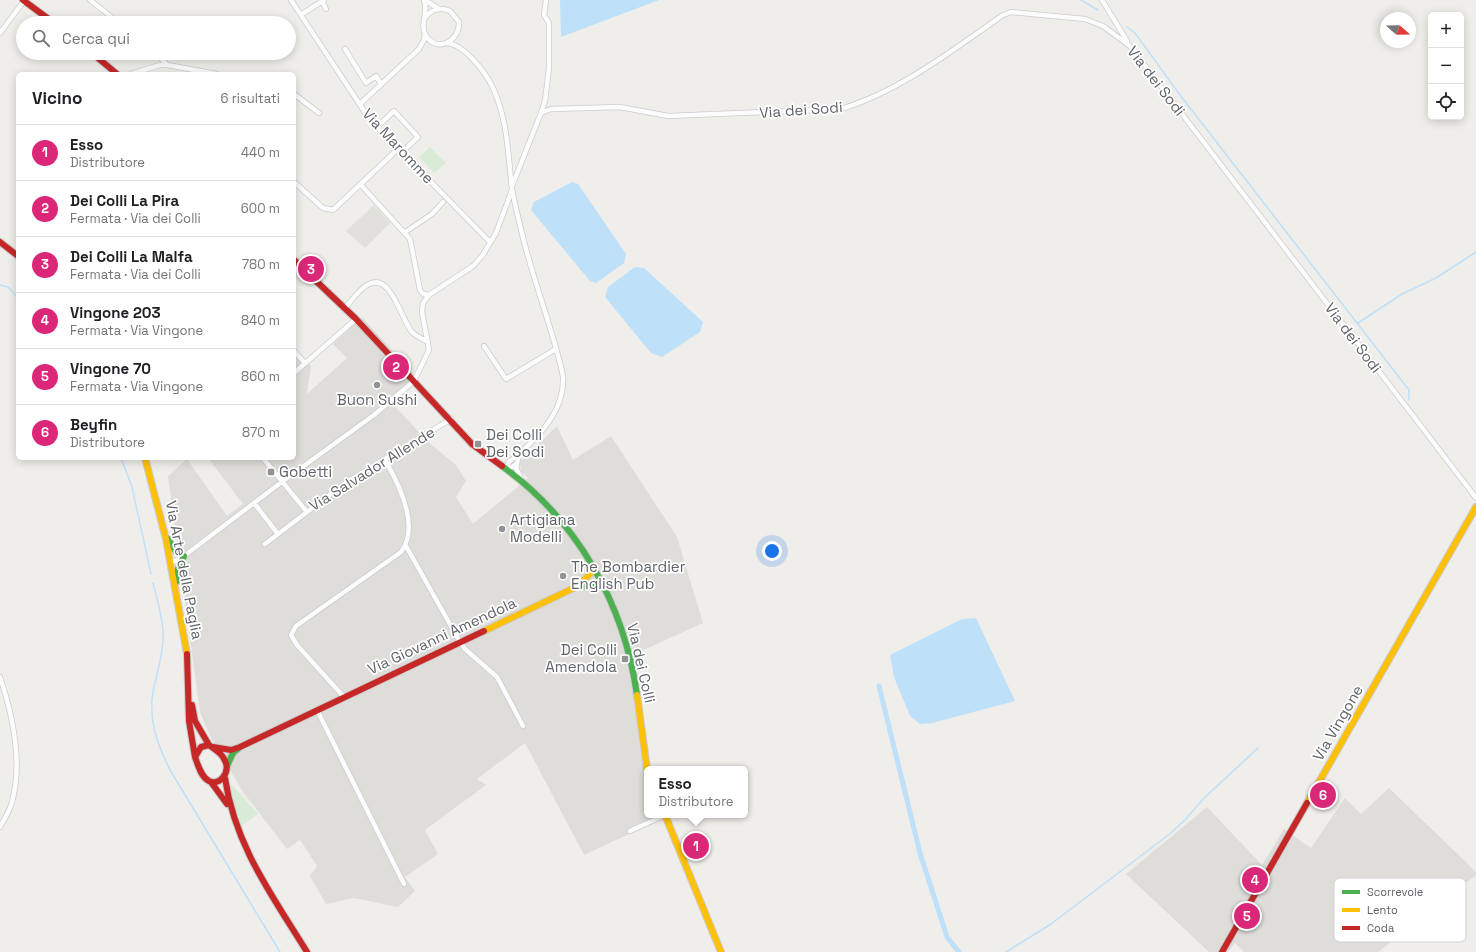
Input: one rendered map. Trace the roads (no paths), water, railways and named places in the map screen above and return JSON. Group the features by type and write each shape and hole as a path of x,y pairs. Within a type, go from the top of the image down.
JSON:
{"street":[{"path":"0,34 24,0 45,16"},
{"path":"90,0 110,16"},
{"name":"Via Maromme","path":"291,0 302,14 360,104 377,127 490,242"},
{"path":"424,0 438,9 450,11 457,18 459,27 457,35 461,48 482,70 494,90 505,125 512,188 526,248 563,376 564,388 556,412 545,427 519,454 507,463 506,469 516,464"},
{"path":"360,104 419,48 424,40 425,34 423,27 426,7 424,0"},
{"path":"171,563 184,556 283,481 374,415 414,381 429,353 422,312 423,303 429,295 472,266 482,256 500,223 541,113 545,101 549,68 549,23 544,15 546,0"},
{"path":"1102,0 1130,46"},
{"path":"302,14 323,1 326,9"},
{"path":"425,18 430,13 438,9"},
{"name":"Via dei Sodi","path":"541,113 551,109 620,107 668,116 841,109 854,105 926,70 1003,15 1011,12 1085,19 1103,26 1130,46 1476,498"},
{"path":"425,34 434,42"},
{"path":"447,43 457,35"},
{"path":"419,48 434,42 447,43 461,48"},
{"path":"345,49 366,83 376,76 381,84"},
{"path":"100,60 115,72"},
{"path":"163,60 167,64"},
{"path":"137,72 167,64 197,72"},
{"path":"296,96 319,113"},
{"path":"296,184 323,208 330,211 337,208 361,185 418,137 394,111 377,127"},
{"path":"510,172 520,170"},
{"path":"361,185 410,239 420,290 424,294 429,295"},
{"path":"404,233 432,214 442,202"},
{"path":"0,242 16,254"},
{"name":"Via dei Colli","path":"296,263 356,319 451,419 472,444 522,480 549,505 576,538 604,587 617,618 630,658 647,766"},
{"path":"345,308 366,285 373,282 382,283 389,290 413,333 428,342"},
{"path":"296,371 356,319"},
{"path":"484,346 506,379 556,349"},
{"path":"296,353 306,363"},
{"name":"Via Salvador Allende","path":"265,460 307,512 344,484 451,419"},
{"path":"519,454 516,464 522,480"},
{"name":"Via Arte della Paglia","path":"146,460 166,536 188,660 189,718 192,746 195,756 199,768 224,799 230,810 241,839 253,862 307,952"},
{"path":"344,697 297,644 291,634 296,626 401,552 406,546 409,527 406,503 385,460"},
{"path":"493,460 510,460"},
{"path":"254,503 278,534"},
{"name":"Via Vingone","path":"1222,952 1476,507"},
{"path":"265,544 307,512"},
{"path":"166,536 176,552 184,556"},
{"path":"406,546 460,642 465,649 497,677 523,726"},
{"path":"176,589 178,569 184,556"},
{"name":"Via Giovanni Amendola","path":"211,746 231,750 240,747 578,586 595,569"},
{"name":"Via Giovanni Amendola","path":"578,586 604,587"},
{"path":"0,677 11,718 17,772 12,803 0,827"},
{"name":"Via Arte della Paglia","path":"189,689 195,721 211,746 219,752 227,766 225,778 230,810"},
{"path":"318,710 404,884"},
{"path":"195,756 201,747 211,746"},
{"name":"Via Giovanni Amendola","path":"227,766 233,753 240,747"},
{"path":"211,781 217,783 225,778"},
{"path":"630,831 658,818"},
{"path":"666,818 721,952"}],"water":[{"path":"560,0 659,0 561,37"},
{"path":"572,182 578,184 626,254 624,263 596,283 590,281 531,210 534,202"},
{"path":"635,267 644,268 703,322 700,332 662,357 651,353 605,297 608,287"},
{"path":"976,618 1015,701 932,723 920,724 910,716 894,677 890,655 962,619"}],"waterway":[{"path":"1081,0 1098,10"},
{"path":"1127,27 1135,33 1180,95 1409,390 1409,400"},
{"path":"1358,323 1402,294 1436,278 1476,252"},
{"path":"0,285 8,287 16,296"},
{"path":"122,460 132,487 151,574"},
{"path":"153,583 163,631 161,654 152,703 153,723 158,742 170,770 280,952"},
{"path":"879,686 920,853 947,937 959,952"},
{"path":"1006,952 1051,924 1171,833 1186,819 1203,799 1258,748"}],"place":[{"name":"Dei Colli La Malfa","path":"311,269"},
{"name":"Dei Colli La Pira","path":"396,367"},
{"name":"Buon Sushi","path":"377,385"},
{"name":"Dei Colli Dei Sodi","path":"478,444"},
{"name":"Gobetti","path":"271,472"},
{"name":"Artigiana Modelli","path":"502,529"},
{"name":"The Bombardier English Pub","path":"563,576"},
{"name":"Dei Colli Amendola","path":"625,659"},
{"name":"Beyfin","path":"1323,795"},
{"name":"Esso","path":"696,846"},
{"name":"Vingone 203","path":"1255,880"},
{"name":"Vingone 70","path":"1247,916"}]}
